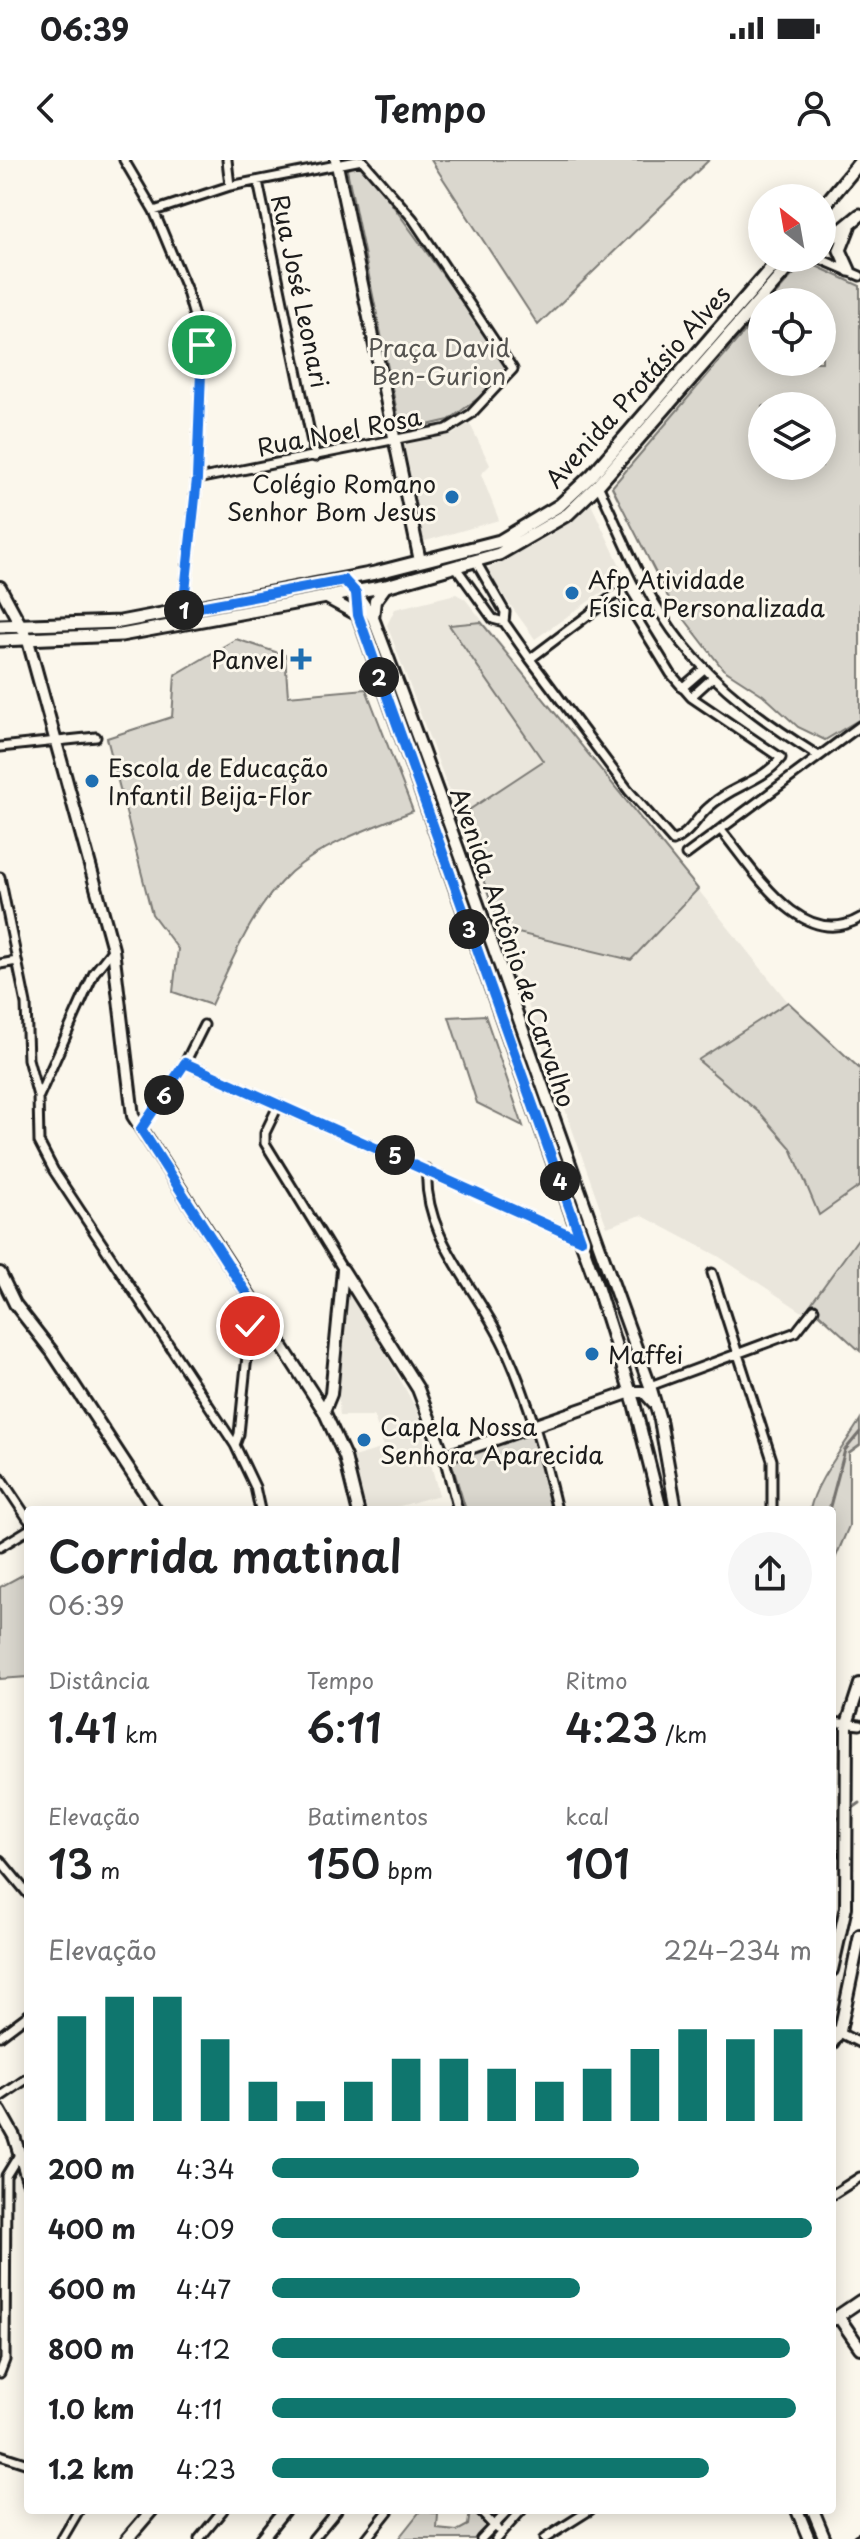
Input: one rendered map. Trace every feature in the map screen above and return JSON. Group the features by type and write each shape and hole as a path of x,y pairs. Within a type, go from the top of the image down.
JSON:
{"main road":[{"path":"836,191 860,162"},
{"path":"836,236 860,215"},
{"path":"849,227 840,250 854,273"},
{"name":"Avenida Protásio Alves","path":"0,626 120,622 344,580 500,541 560,505 687,368 768,272"},
{"name":"Avenida Protásio Alves","path":"0,640 121,635 356,593 499,554 537,535 568,514 598,485 784,272"},
{"path":"344,580 356,593 375,573"}],"street":[{"path":"124,160 154,211 186,288 202,345 197,479 183,610"},
{"path":"227,160 230,186"},
{"name":"Rua Noel Rosa","path":"197,479 447,429 471,414 513,369 413,219 362,160 337,163"},
{"path":"154,211 230,186 337,163 398,441 420,561"},
{"name":"Rua José Leonari","path":"258,181 315,457"},
{"path":"598,485 658,605 679,640 704,669 762,720 817,755"},
{"path":"475,560 505,612 504,622"},
{"path":"455,566 493,619 504,622 530,659 629,791 673,841 698,823 707,808 743,783 766,776 781,757 682,688 620,591 530,659"},
{"path":"471,588 486,580"},
{"path":"373,618 375,601 386,586"},
{"path":"0,587 27,637 113,949 133,1116 324,1411 345,1457 357,1506"},
{"name":"Avenida Antônio de Carvalho","path":"356,593 358,615 434,835 581,1240 631,1392 660,1506"},
{"name":"Avenida Antônio de Carvalho","path":"356,593 373,618 454,828 551,1115 650,1386 675,1506"},
{"path":"327,598 358,615"},
{"path":"682,688 704,669"},
{"path":"691,697 713,677"},
{"path":"686,855 860,726"},
{"path":"0,747 96,737"},
{"path":"429,820 448,813"},
{"path":"434,835 454,828"},
{"path":"720,829 791,914 822,925 838,925 860,918"},
{"path":"0,877 26,1004 28,1059 38,1096 39,1142 54,1171 235,1445 255,1487 259,1506"},
{"path":"38,1096 94,973 113,949"},
{"path":"0,964 17,961"},
{"path":"141,1129 185,1063 204,1025"},
{"path":"185,1063 581,1240"},
{"path":"279,1104 265,1133 265,1143 418,1389 444,1457 457,1506"},
{"path":"427,1169 427,1198 432,1221 506,1348 537,1424 556,1506"},
{"path":"324,1411 331,1394 343,1270"},
{"path":"0,1273 15,1304 53,1353 153,1506"},
{"path":"712,1273 772,1460 772,1506"},
{"path":"624,1370 635,1385 650,1386 796,1332 814,1309"},
{"path":"235,1445 239,1434 250,1326 260,1314"},
{"path":"444,1457 631,1392 644,1392 656,1405"},
{"path":"0,1477 24,1513"},
{"path":"0,1547 24,1532"},
{"path":"836,1952 846,1907 847,1724 860,1684"},
{"path":"836,1723 860,1725"},
{"path":"0,1860 24,1889"},
{"path":"860,1935 836,2030 860,2043"},
{"path":"0,2036 24,2018"},
{"path":"0,2097 24,2081"},
{"path":"0,2111 24,2151 6,2176 5,2360 0,2373"},
{"path":"836,2192 860,2177"},
{"path":"836,2317 860,2301"},
{"path":"836,2319 860,2348"},
{"path":"0,2455 24,2463"},
{"path":"62,2539 77,2514"},
{"path":"127,2539 149,2514"},
{"path":"199,2539 220,2514"},
{"path":"261,2539 281,2514"},
{"path":"313,2539 334,2514"},
{"path":"366,2539 386,2514"},
{"path":"483,2514 499,2536 518,2514"},
{"path":"481,2539 505,2514"},
{"path":"544,2539 584,2514"},
{"path":"799,2514 809,2539"},
{"path":"815,2514 825,2539"}],"shaded area":[{"name":"Colégio Romano Senhor Bom Jesus","path":"469,422 490,465 481,474 499,520 422,542 403,443 454,434"},
{"path":"591,504 625,576 535,639 485,570 551,535"},
{"path":"456,594 465,599 788,1002 860,1069 860,1236 804,1313 718,1256 641,1215 607,1227 501,929 387,625 395,609"},
{"path":"350,1289 417,1410 439,1495 400,1506 364,1506 353,1457 384,1448 374,1416 340,1416 338,1394 343,1292"}],"green space":[{"name":"Praça David Ben-Gurion","path":"345,160 366,160 365,167 513,372 449,420 401,431"},
{"path":"431,160 709,160 538,325"},
{"path":"795,272 829,272 860,286 860,719 825,740 798,727 763,695 723,669 669,599 612,487 748,327 748,376 836,376 836,288 781,288"},
{"path":"481,622 698,889 631,960 501,929 460,816 543,761 449,625"},
{"path":"236,639 285,655 288,696 366,689 413,811 334,844 291,872 255,917 211,1005 173,992 178,949 152,914 107,738 172,717 175,675"},
{"path":"788,1002 860,1069 860,1186 819,1215 791,1148 762,1115 698,1060"},
{"path":"485,1015 523,1126 477,1103 449,1017"},
{"path":"860,1236 860,1351 810,1305"},
{"path":"860,1420 860,1445 849,1453 849,1526 836,1557 836,1506 811,1506 824,1476"},
{"path":"533,1433 550,1506 465,1506 451,1461"},
{"path":"24,1574 24,1677 0,1679 0,1587"},
{"path":"418,2514 438,2514 437,2529 457,2531 468,2525 470,2514 502,2514 474,2539 398,2539"}],"waterway":[{"path":"830,1506 845,1450 860,1432"},
{"path":"850,1810 860,1803"},
{"path":"836,1819 843,1814"}],"place":[{"name":"Colégio Romano Senhor Bom Jesus","path":"452,497"},
{"name":"Afp Atividade Física Personalizada","path":"572,593"},
{"name":"Panvel","path":"301,659"},
{"name":"Escola de Educação Infantil Beija-Flor","path":"92,781"},
{"name":"Maffei","path":"592,1354"},
{"name":"Capela Nossa Senhora Aparecida","path":"364,1440"}],"route":[{"path":"202,345 197,479 183,610 344,580 356,593 358,615 429,820 581,1240 185,1063 141,1129 260,1314 250,1326"}]}
